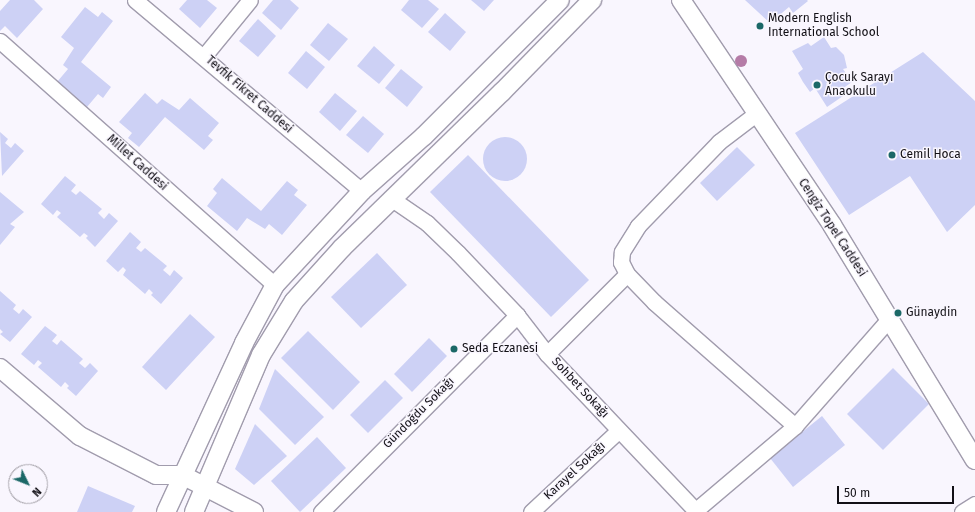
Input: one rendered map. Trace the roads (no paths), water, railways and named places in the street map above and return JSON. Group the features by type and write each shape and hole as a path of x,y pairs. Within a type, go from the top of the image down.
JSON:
{"street":[{"name":"Tevfik Fikret Caddesi","path":"135,0 204,56 362,191"},
{"path":"204,56 250,0"},
{"path":"169,505 244,342 275,285 362,191 424,136 560,0"},
{"path":"169,505 198,511 206,487 261,355 294,301 342,248 592,0"},
{"name":"Cengiz Topel Caddesi","path":"681,0 757,113 889,319 975,460"},
{"name":"Millet Caddesi","path":"0,41 275,285"},
{"path":"757,113 719,142 638,226 622,252 621,262 627,274 654,302 795,426"},
{"name":"Sohbet Sokağı","path":"392,199 427,223 517,315 547,354 697,511"},
{"path":"547,354 627,274"},
{"path":"275,285 294,301"},
{"name":"Gündoğdu Sokağı","path":"321,512 517,315"},
{"path":"697,511 795,426 889,319"},
{"path":"0,368 80,436 156,475 182,475 254,512"},
{"name":"Karayel Sokağı","path":"531,512 619,430"},
{"path":"156,475 169,505"},
{"path":"962,512 975,504"}],"place":[{"name":"Modern English International School","path":"760,26"},
{"name":"Çocuk Sarayı Anaokulu","path":"817,85"},
{"name":"Cemil Hoca","path":"892,155"},
{"name":"Günaydin","path":"898,313"},
{"name":"Seda Eczanesi","path":"454,349"}]}
